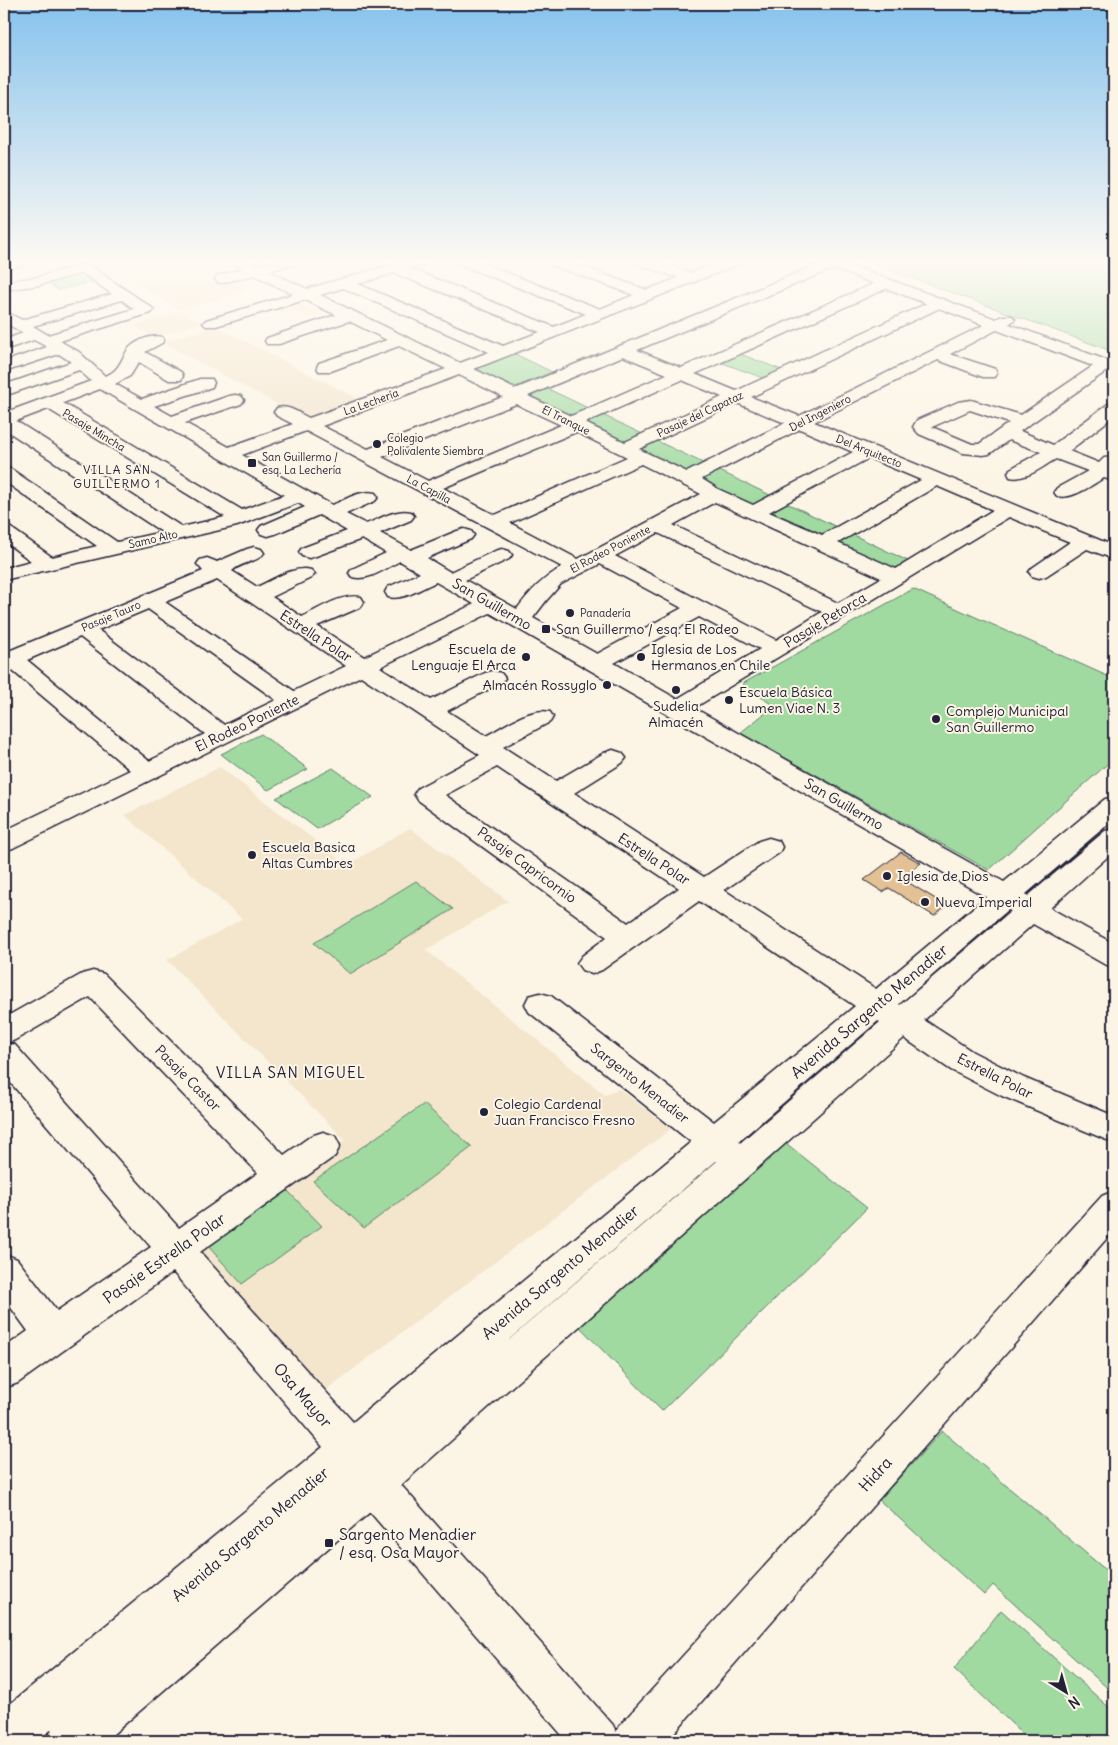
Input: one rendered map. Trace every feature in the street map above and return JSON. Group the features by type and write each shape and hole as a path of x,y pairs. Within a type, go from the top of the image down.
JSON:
{"street":[{"path":"4,345 42,341"},
{"path":"4,368 46,341"},
{"name":"San Guillermo","path":"48,341 83,363 93,376 103,384 1114,957"},
{"path":"125,341 175,376"},
{"path":"4,420 103,384 124,373 137,350 153,341"},
{"path":"325,367 397,341"},
{"name":"El Tranque","path":"404,341 708,489 711,493 897,578"},
{"path":"478,341 502,352"},
{"name":"La Lechería","path":"228,454 460,369 529,341"},
{"path":"367,456 516,396 643,341"},
{"path":"427,488 574,424 755,341"},
{"name":"Pasaje del Capataz","path":"494,523 634,453 737,397 856,341"},
{"name":"Del Ingeniero","path":"687,479 962,341"},
{"path":"1052,341 1111,364"},
{"name":"Del Arquitecto","path":"623,350 1114,553"},
{"path":"936,354 996,370 971,383"},
{"path":"4,391 83,363"},
{"path":"1022,421 978,406 967,405 922,425 925,430 976,451 986,449 1022,421 1111,364"},
{"path":"140,405 206,383"},
{"path":"171,422 235,400"},
{"name":"Pasaje Mincha","path":"51,403 241,518"},
{"path":"1017,473 1055,452 1114,408"},
{"name":"La Capilla","path":"282,412 576,566"},
{"path":"4,420 178,533"},
{"path":"1008,433 1055,452 1110,468"},
{"path":"754,512 868,451"},
{"path":"1064,492 1110,468"},
{"path":"4,473 113,548"},
{"path":"823,544 936,479"},
{"name":"El Rodeo Poniente","path":"520,620 545,588 576,566 707,499 711,493"},
{"name":"Samo Alto","path":"4,574 241,518 300,495"},
{"path":"268,530 368,497"},
{"name":"Pasaje Petorca","path":"676,709 897,578 1008,509"},
{"path":"310,552 404,516"},
{"path":"657,525 839,612"},
{"path":"4,532 47,563"},
{"path":"359,573 464,535"},
{"path":"1039,572 1086,541"},
{"name":"Pasaje Tauro","path":"7,659 149,600 212,568 228,564 254,553"},
{"path":"598,555 777,649"},
{"path":"396,592 502,556"},
{"name":"Estrella Polar","path":"212,568 889,1013 986,1074 1114,1130"},
{"path":"256,596 304,574"},
{"path":"149,600 293,701"},
{"path":"300,626 353,602"},
{"name":"El Rodeo Poniente","path":"4,842 491,604"},
{"path":"596,664 698,608"},
{"path":"82,628 222,735"},
{"path":"7,659 147,772"},
{"path":"429,711 493,678"},
{"path":"491,752 541,717"},
{"name":"Pasaje Capricornio","path":"491,752 427,794 627,937"},
{"path":"555,793 613,758"},
{"name":"Avenida Sargento Menadier","path":"70,1741 362,1466 1018,903 1114,805"},
{"path":"592,963 686,896 716,883 769,847"},
{"name":"Avenida Sargento Menadier","path":"1018,903 1110,848"},
{"name":"San Guillermo","path":"1064,930 1114,968"},
{"name":"Pasaje Castor","path":"4,1032 93,982 282,1174"},
{"name":"Sargento Menadier","path":"540,1004 727,1151"},
{"name":"Osa Mayor","path":"4,1054 176,1250 597,1741"},
{"name":"Pasaje Estrella Polar","path":"4,1370 323,1146"},
{"name":"Hidra","path":"636,1741 1114,1206"},
{"path":"4,1270 53,1335"},
{"name":"Avenida Sargento Menadier","path":"4,1738 362,1466"}],"shaded area":[{"path":"245,341 361,400 306,420 162,342"},
{"name":"Colegio Cardenal Juan Francisco Fresno","path":"220,767 347,865 410,828 508,901 426,950 605,1095 619,1089 671,1129 322,1393 193,1247 345,1140 167,960 242,919 125,815"}],"green space":[{"path":"1085,341 1114,341 1114,352"},
{"path":"513,353 552,372 515,387 481,372 478,368 481,365"},
{"path":"740,354 782,370 763,378 720,362"},
{"path":"542,386 910,562 894,571 768,513 525,393"},
{"name":"Complejo Municipal San Guillermo","path":"913,589 1114,679 1114,758 989,870 740,733 774,706 742,684"},
{"path":"261,734 308,769 268,790 221,754"},
{"path":"333,768 373,797 317,829 276,798"},
{"path":"416,881 453,909 350,974 314,943"},
{"path":"424,1104 472,1147 364,1228 313,1181"},
{"path":"782,1140 867,1208 662,1411 573,1320"},
{"path":"285,1188 322,1226 242,1284 206,1244"},
{"path":"942,1431 1114,1577 1114,1694 993,1585 984,1595 879,1500"},
{"path":"1001,1610 1114,1712 1114,1741 1030,1741 954,1669"}],"building":[{"path":"901,852 921,863 901,878 947,906 934,916 889,888 883,892 864,880"}],"place":[{"name":"Colegio Polivalente Siembra","path":"377,444"},
{"name":"San Guillermo / esq. La Lechería","path":"252,463"},
{"name":"Panadería","path":"570,613"},
{"name":"San Guillermo / esq. El Rodeo","path":"546,629"},
{"name":"Escuela de Lenguaje El Arca","path":"526,657"},
{"name":"Iglesia de Los Hermanos en Chile","path":"641,657"},
{"name":"Almacén Rossyglo","path":"607,685"},
{"name":"Sudelia Almacén","path":"676,690"},
{"name":"Escuela Básica Lumen Viae N. 3","path":"729,700"},
{"name":"Complejo Municipal San Guillermo","path":"936,719"},
{"name":"Escuela Basica Altas Cumbres","path":"252,855"},
{"name":"Iglesia de Dios","path":"887,876"},
{"name":"Nueva Imperial","path":"925,902"},
{"name":"Colegio Cardenal Juan Francisco Fresno","path":"484,1112"},
{"name":"Sargento Menadier / esq. Osa Mayor","path":"329,1543"}],"district":[{"name":"VILLA SAN GUILLERMO 1","path":"117,477"},
{"name":"VILLA SAN MIGUEL","path":"291,1073"}]}
